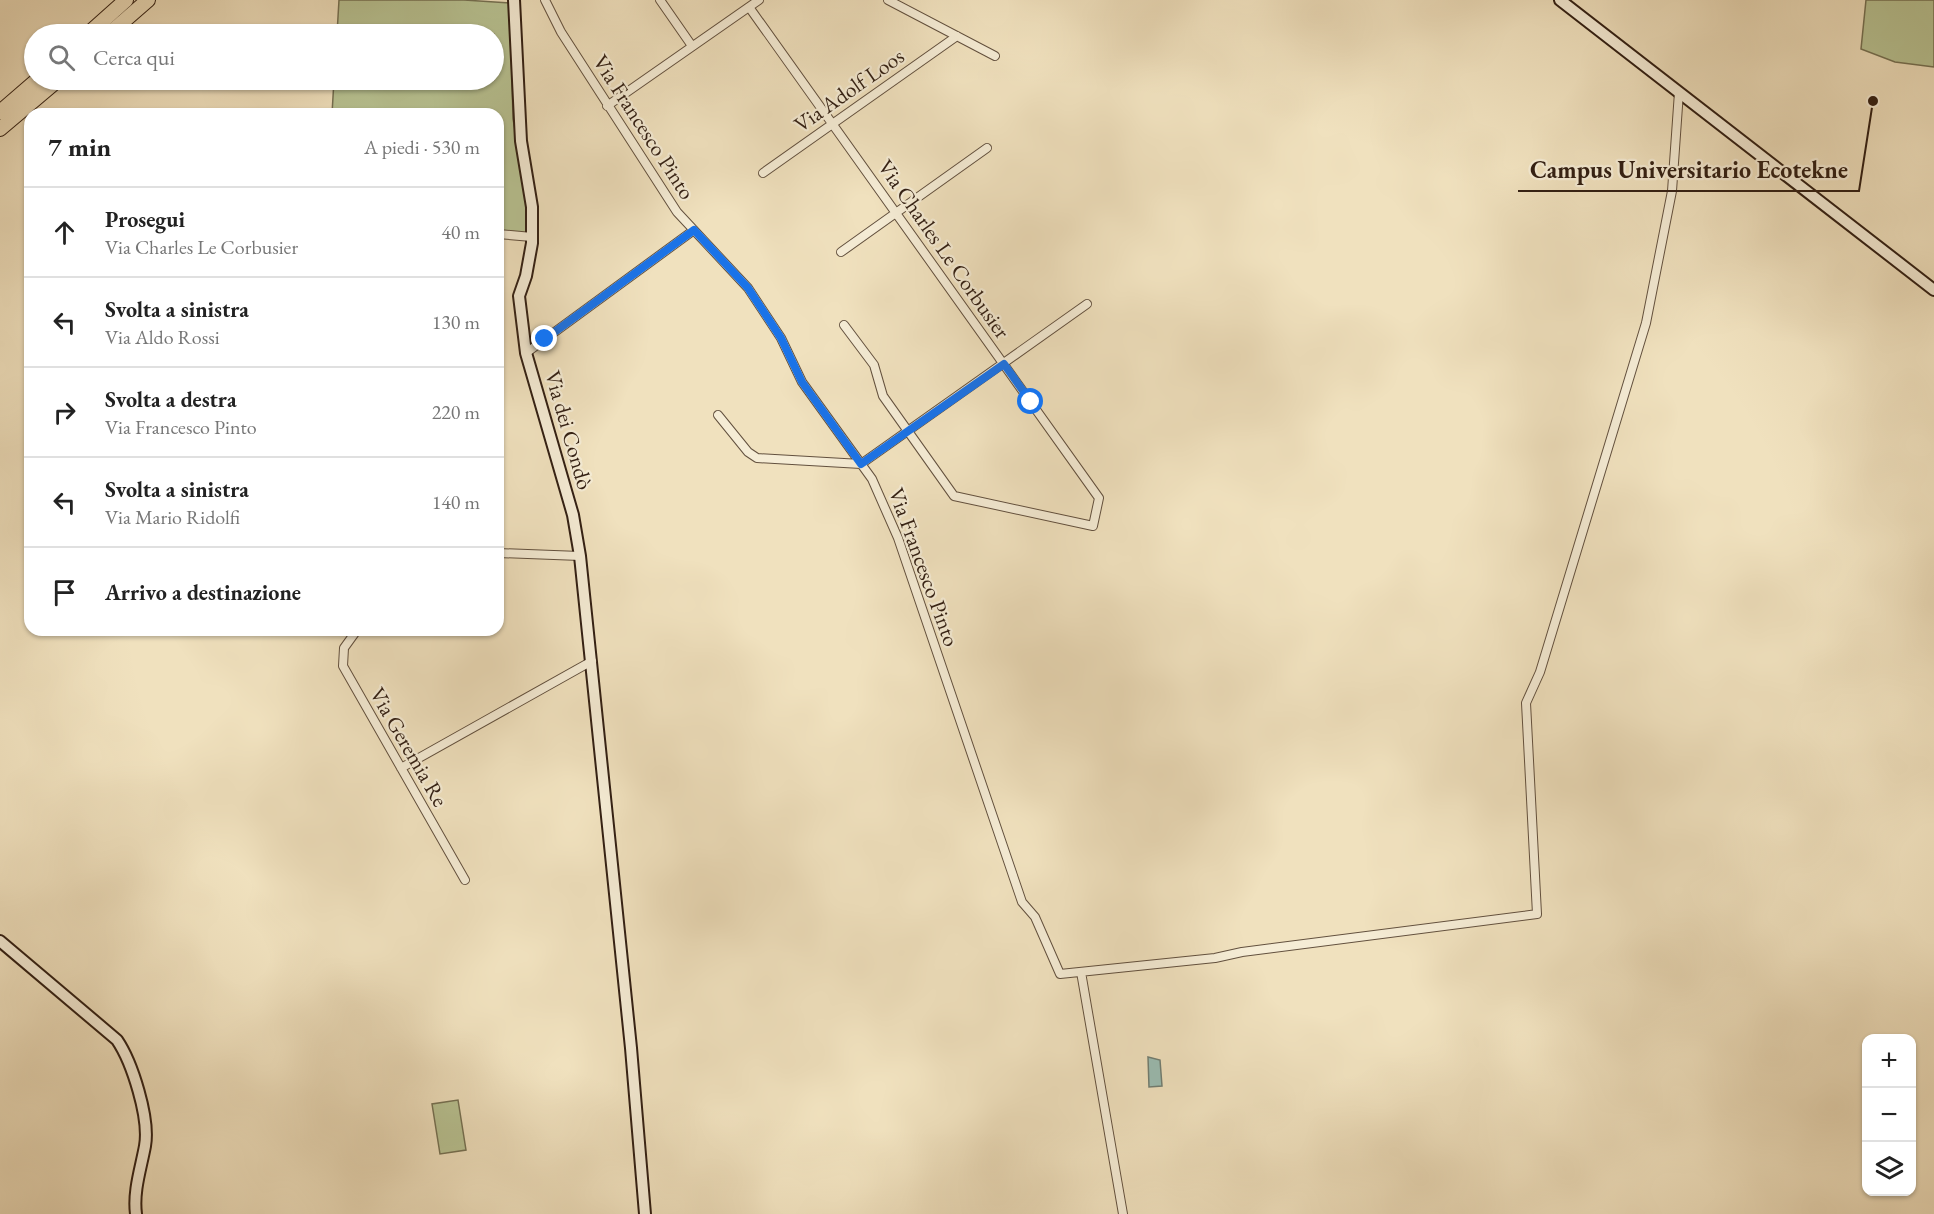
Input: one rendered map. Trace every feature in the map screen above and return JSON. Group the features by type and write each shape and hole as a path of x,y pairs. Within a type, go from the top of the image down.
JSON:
{"highway":[{"path":"99,24 126,0"},
{"path":"120,24 148,0"},
{"path":"0,112 25,90"},
{"path":"24,108 45,90"},
{"path":"0,129 24,108"}],"street":[{"name":"Via dei Condò","path":"514,0 521,141 532,207 532,237 526,276 519,296 526,352 573,515 580,556 631,1048 645,1214"},
{"name":"Via Francesco Pinto","path":"545,0 561,32 607,106 677,212 748,288 781,338 802,382 872,479 898,538 1022,902 1035,916 1060,974 1081,972"},
{"path":"660,0 692,46"},
{"path":"607,106 759,0"},
{"path":"888,0 995,56"},
{"path":"1560,0 1934,290"},
{"name":"Via Charles Le Corbusier","path":"749,7 1099,498 1093,526 954,496 883,396 874,365 844,325"},
{"name":"Via Adolf Loos","path":"763,173 957,36"},
{"path":"1123,1214 1081,972 1215,958 1242,952 1537,914 1526,703 1543,661 1646,323 1672,191 1679,92"},
{"path":"841,252 987,148"},
{"path":"526,352 694,230"},
{"path":"504,235 532,237"},
{"path":"718,415 748,453 757,458 861,464 1087,304"},
{"path":"504,553 580,556"},
{"name":"Via Geremia Re","path":"353,636 344,648 343,666 465,880"},
{"path":"401,768 592,661"},
{"path":"0,941 117,1040 128,1057 145,1126 146,1144 140,1165 136,1214"}],"green space":[{"path":"339,0 464,0 510,3 513,119 529,207 527,233 504,231 504,108 332,108 333,90 504,90 504,24 338,24"},
{"path":"1866,0 1934,0 1934,67 1895,62 1861,49"},
{"path":"458,1100 466,1150 440,1154 432,1104"}],"water":[{"path":"1148,1057 1160,1060 1162,1086 1149,1087"}],"place":[{"name":"Campus Universitario Ecotekne","path":"1873,101"}],"route":[{"path":"545,339 694,230 748,288 781,338 802,382 827,421 861,464 1004,364 1031,402"}]}
